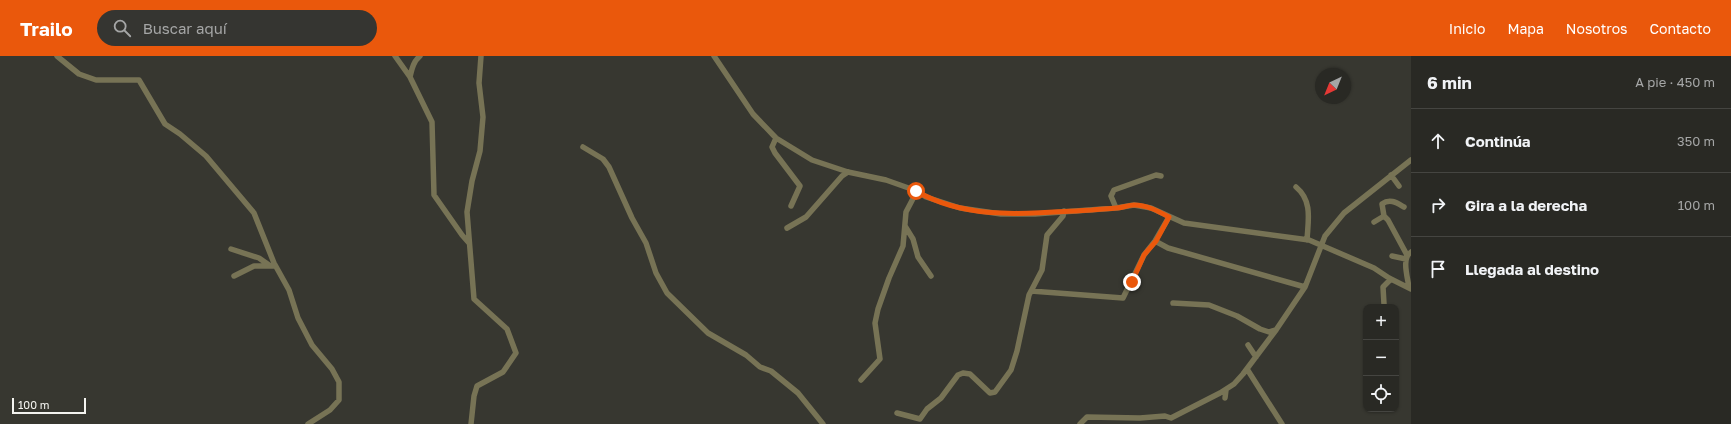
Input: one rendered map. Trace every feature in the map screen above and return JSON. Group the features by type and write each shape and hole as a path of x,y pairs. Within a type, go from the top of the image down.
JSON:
{"street":[{"path":"57,56 79,74 96,80 139,80 164,124 180,134 206,156 254,213 272,265 289,290 298,318 312,345 332,369 339,382 339,400 330,410 308,424"},
{"path":"395,56 410,77 432,122 434,195 462,235 469,242"},
{"path":"410,77 413,65 420,56"},
{"path":"471,424 474,396 477,386 503,372 516,353 507,329 474,299 472,259 467,212 472,181 480,151 483,117 479,83 479,62 481,56"},
{"path":"714,56 753,114 776,138 812,160 848,172 886,180 916,191 926,197 960,208 994,213 1035,214 1116,208 1134,205 1151,208 1184,224 1307,240 1374,268 1410,289"},
{"path":"776,138 772,147 800,186 791,206"},
{"path":"583,147 603,159 609,167 632,218 646,243 656,273 667,293 708,332 746,355 760,367 771,371 798,393 823,424"},
{"path":"1080,424 1087,417 1140,418 1165,416 1171,418 1226,390 1234,384 1276,330 1305,287 1325,236 1342,215 1411,160"},
{"path":"787,228 806,217 842,176 848,172"},
{"path":"1392,175 1399,186"},
{"path":"1116,208 1111,196 1114,190 1156,176 1161,176"},
{"path":"1296,187 1305,197 1307,202 1309,223 1307,240"},
{"path":"861,380 880,359 876,323 878,309 889,278 903,246 906,212 916,191"},
{"path":"1404,208 1392,201 1382,204 1384,216 1388,220 1408,255 1406,273 1410,289"},
{"path":"897,414 920,419 927,409 941,398 958,375 963,373 970,374 989,392 995,392 1011,370 1017,351 1025,307 1031,291 1042,270 1047,235 1063,216 1064,212"},
{"path":"1374,222 1384,216"},
{"path":"1031,291 1123,298 1144,255 1156,241 1169,217"},
{"path":"905,226 913,238 918,257 931,276"},
{"path":"1156,241 1168,248 1305,287"},
{"path":"231,249 259,258 272,265"},
{"path":"1392,256 1408,255"},
{"path":"234,276 254,266 272,265"},
{"path":"1384,304 1383,287 1391,279"},
{"path":"1173,303 1209,305 1237,316 1260,329 1269,332 1276,330"},
{"path":"1248,345 1256,357"},
{"path":"1247,369 1282,424"},
{"path":"1225,398 1226,390"}],"route":[{"path":"916,191 926,197 960,208 1001,214 1035,214 1116,208 1134,205 1151,208 1169,217 1156,241 1144,255 1132,282"}]}
